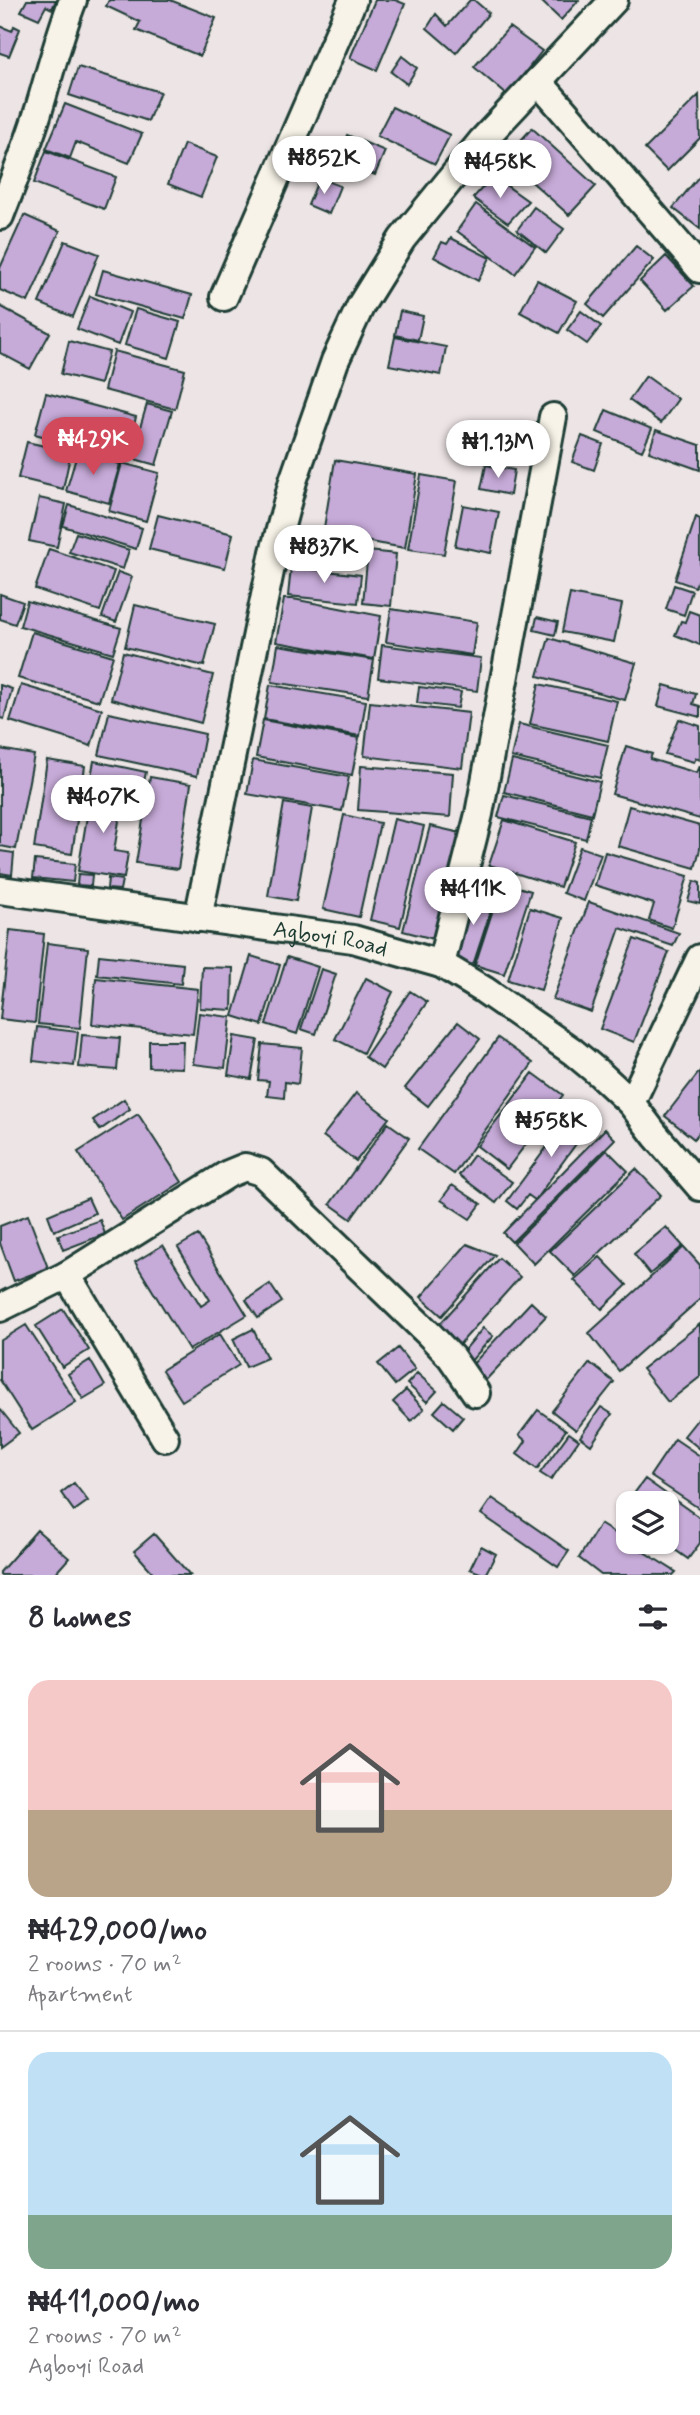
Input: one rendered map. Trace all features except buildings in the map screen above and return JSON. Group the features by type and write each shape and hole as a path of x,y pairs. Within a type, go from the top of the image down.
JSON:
{"street":[{"path":"0,216 20,166 58,39 73,0"},
{"path":"224,297 353,0"},
{"path":"198,918 274,552 293,481 335,361 361,305 402,239 481,142 614,0"},
{"path":"538,81 700,269"},
{"path":"441,964 479,814 553,417"},
{"name":"Agboyi Road","path":"0,890 353,939 441,964 484,990 572,1051 631,1103 700,1187"},
{"path":"631,1103 700,958"},
{"path":"0,1308 67,1275 228,1174 245,1167 261,1172 429,1334 451,1357 476,1393"},
{"path":"67,1275 165,1438"}]}
